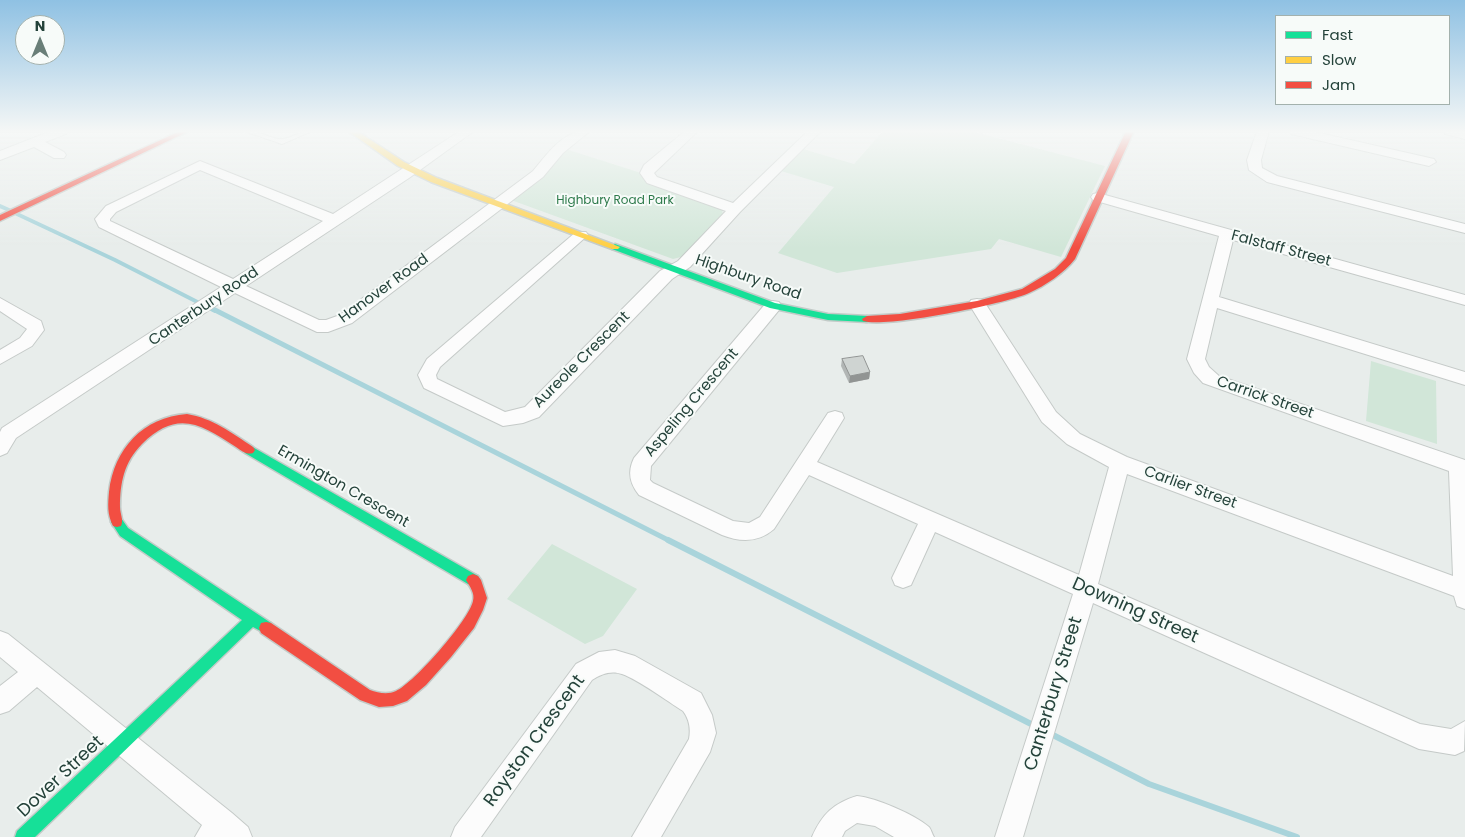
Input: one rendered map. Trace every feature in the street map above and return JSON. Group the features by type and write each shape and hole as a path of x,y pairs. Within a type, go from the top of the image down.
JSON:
{"street":[{"path":"2,217 102,170"},
{"name":"Hanover Road","path":"190,170 111,209 104,216 102,222 317,326 335,325 346,319 498,204"},
{"path":"212,170 334,220"},
{"name":"Highbury Road","path":"411,170 773,306 828,317 871,319 977,304 1025,291 1040,283 1058,271 1070,259 1111,170"},
{"name":"Canterbury Road","path":"3,438 411,170"},
{"path":"498,204 541,170"},
{"path":"648,170 648,176 652,180 736,209"},
{"name":"Aureole Crescent","path":"581,235 433,363 427,375 430,383 503,419 523,416 538,406 666,275 684,264 775,170"},
{"path":"1256,170 1272,179 1465,229"},
{"name":"Falstaff Street","path":"1098,197 1465,300"},
{"name":"Carrick Street","path":"1227,234 1196,359 1200,370 1213,381 1462,467"},
{"path":"1210,300 1465,379"},
{"path":"0,303 35,325 36,330 26,342 0,358"},
{"name":"Carlier Street","path":"977,304 1050,417 1063,432 1081,446 1120,463 1465,590"},
{"name":"Aspeling Crescent","path":"773,306 641,464 640,482 646,489 729,529 743,532 756,531 767,523 835,418"},
{"name":"Ermington Crescent","path":"186,418 198,420 472,579 479,590 480,596 479,604 471,620 414,688 398,698 380,701 365,695 252,618 124,532 114,518 118,473 125,458 137,444 170,421 186,418"},
{"name":"Canterbury Street","path":"1009,837 1086,590 1120,463"},
{"name":"Downing Street","path":"805,466 1419,736 1455,742 1465,734"},
{"path":"1462,467 1465,600"},
{"path":"903,578 929,522"},
{"path":"123,742 252,618"},
{"path":"0,642 35,673 123,742 223,832"},
{"name":"Royston Crescent","path":"465,837 584,672 595,664 616,660 627,664 692,702 700,715 702,725 701,743 646,837"},
{"path":"0,702 35,673"},
{"name":"Dover Street","path":"23,837 123,742"},
{"path":"826,837 833,823 841,816 858,809 876,812 920,837"}],"green space":[{"name":"Highbury Road Park","path":"543,170 632,170 722,208 723,216 685,256 673,259 511,200"},
{"path":"1103,170 1061,257 999,239 991,249 837,273 778,253 834,187 781,171"},
{"path":"1371,361 1436,381 1437,444 1366,421"},
{"path":"552,544 637,589 603,636 585,644 507,599"}],"building":[{"path":"863,356 870,372 850,376 842,359"}],"waterway":[{"path":"0,206 9,210"},
{"path":"17,214 115,260 215,311"},
{"path":"213,309 670,541"},
{"path":"668,540 1037,727"},
{"path":"1049,733 1149,784 1297,837"}],"traffic: fast":[{"path":"615,247 773,306 828,317 867,319"},
{"path":"249,450 473,580"},
{"path":"117,522 124,532 252,619"},
{"path":"23,837 252,619 266,628"}],"traffic: slow":[{"path":"413,170 434,180 615,247"}],"traffic: jam":[{"path":"0,218 102,170"},
{"path":"867,319 900,317 977,304 1025,291 1058,271 1070,259 1112,170"},
{"path":"117,522 114,505 119,468 138,441 156,427 176,419 194,419 219,431 249,450"},
{"path":"266,628 365,695 379,700 393,699 402,696 421,680 446,653 469,623 480,601 479,592 473,580"}]}
